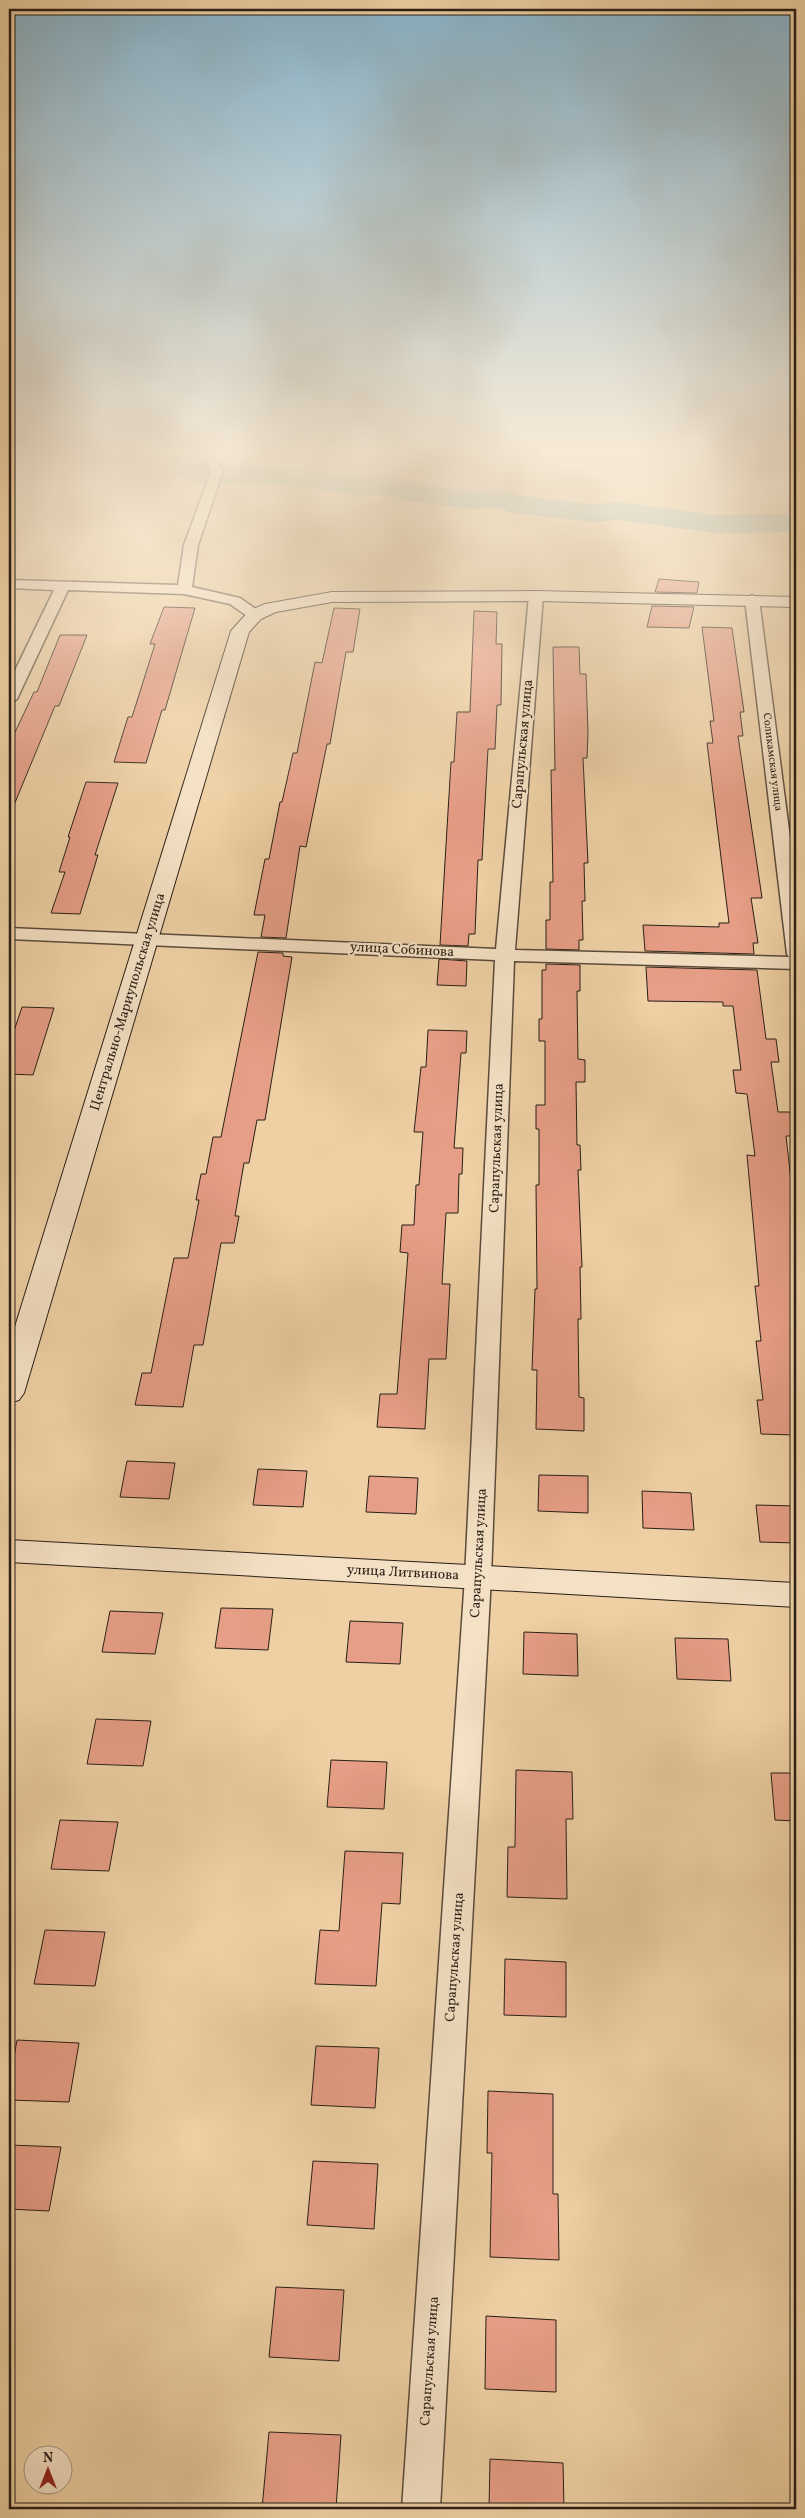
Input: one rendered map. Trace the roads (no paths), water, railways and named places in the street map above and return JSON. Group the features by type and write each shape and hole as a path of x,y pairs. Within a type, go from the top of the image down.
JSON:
{"street":[{"path":"184,590 186,574"},
{"path":"9,584 184,590 235,600 255,615 271,608 332,598 536,596 752,599 796,602"},
{"path":"9,699 62,586"},
{"name":"Сарапульская улица","path":"421,2509 478,1577 505,955 536,596"},
{"name":"Соликамская улица","path":"752,599 796,954"},
{"name":"Центрально-Мариупольская улица","path":"9,1393 240,631 255,615"},
{"name":"улица Собинова","path":"9,933 505,955 796,963"},
{"name":"улица Литвинова","path":"9,1551 796,1595"}]}
